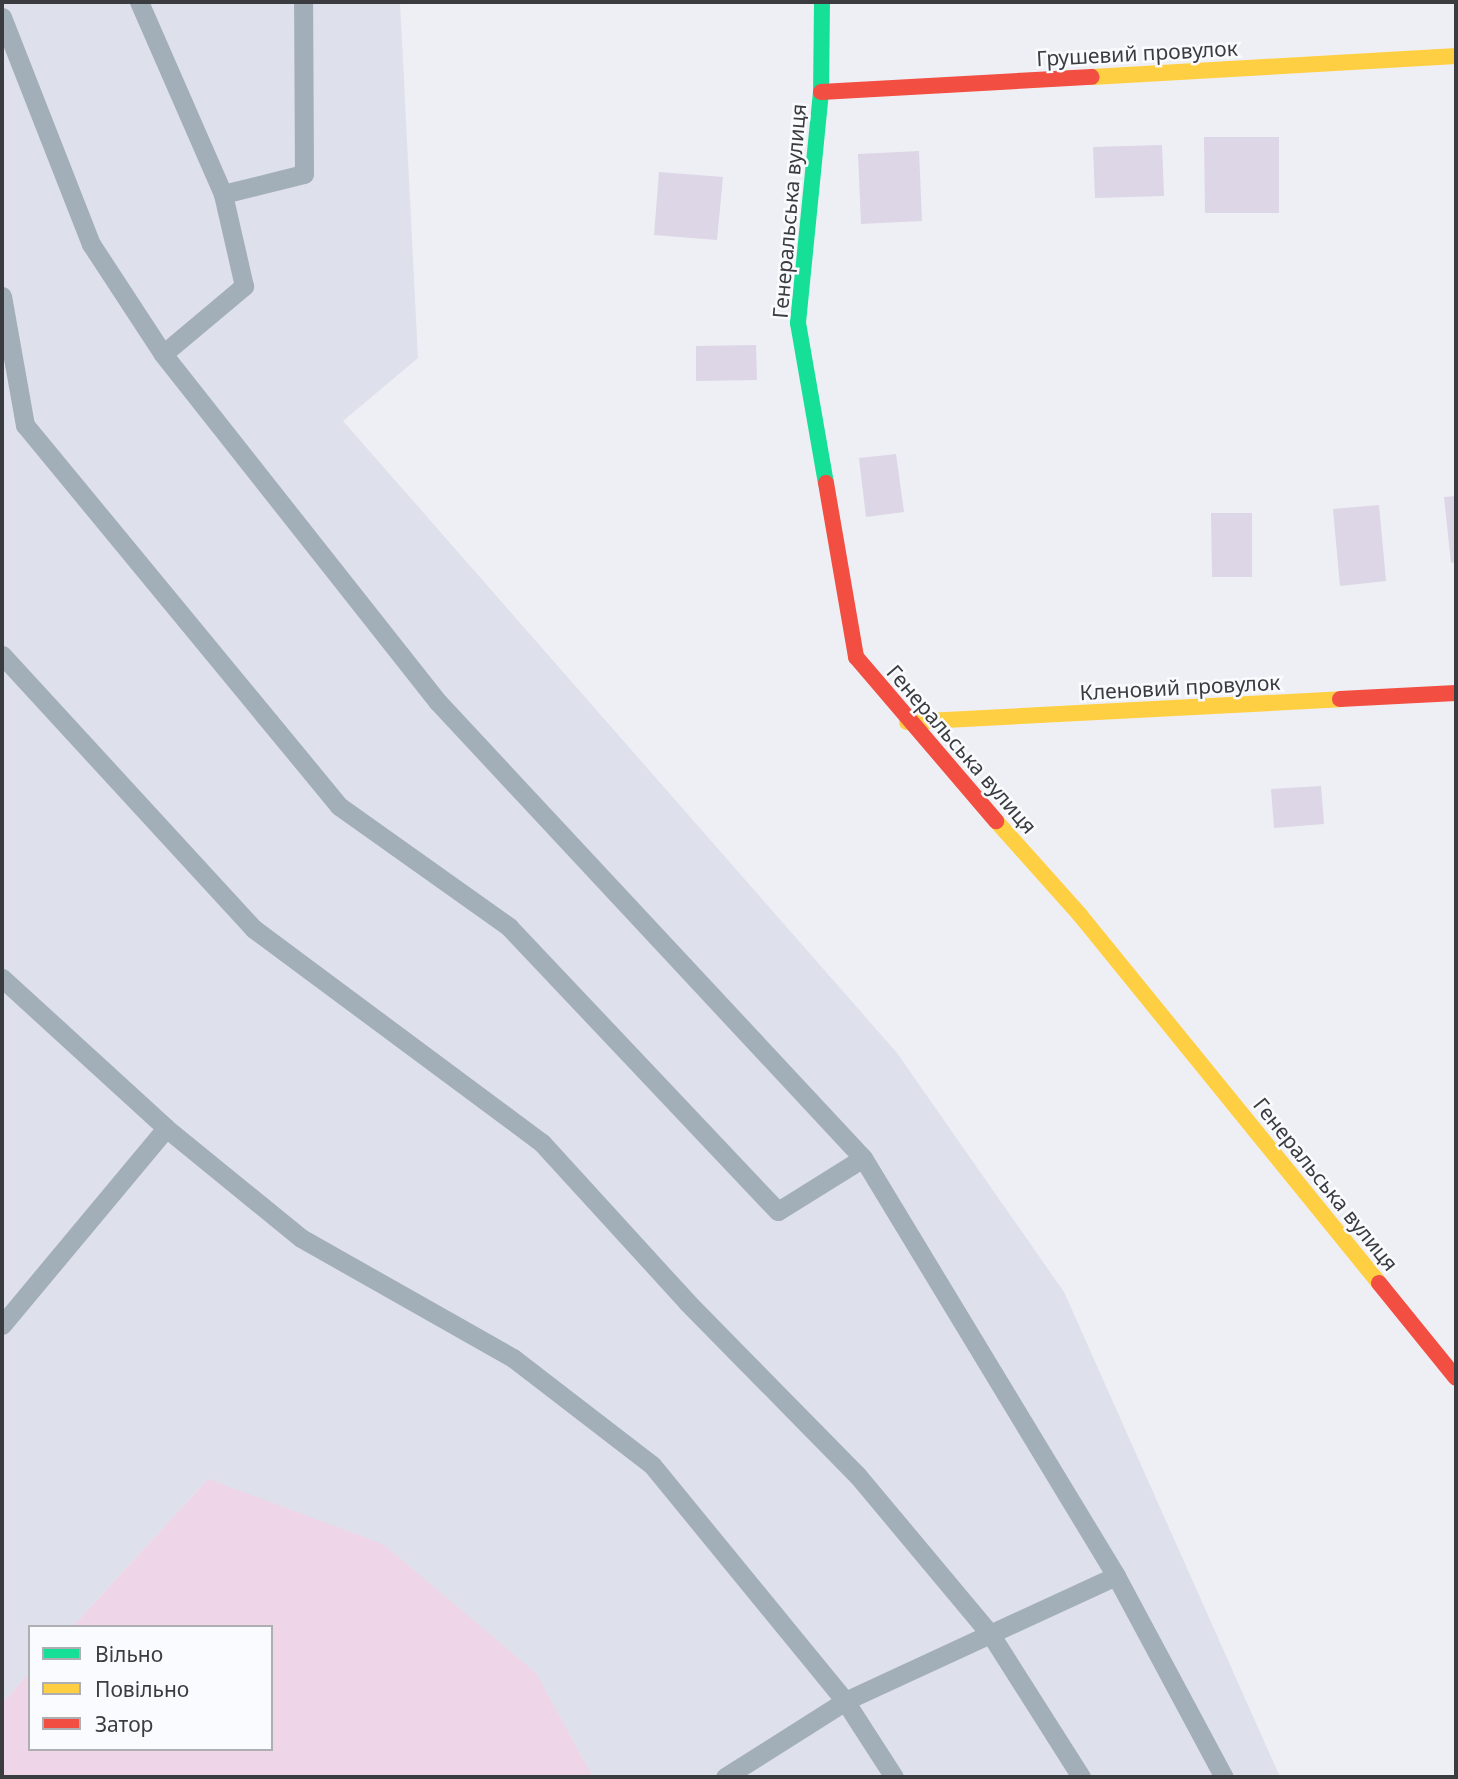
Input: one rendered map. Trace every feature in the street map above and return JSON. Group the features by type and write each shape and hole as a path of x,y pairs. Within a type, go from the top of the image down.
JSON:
{"street":[{"name":"Генеральська вулиця","path":"822,2 821,92 798,323 856,657 906,722 1080,915 1456,1378"},
{"name":"Грушевий провулок","path":"821,92 1456,57"},
{"name":"Кленовий провулок","path":"906,722 1456,693"}],"lane":[{"path":"139,2 223,194 244,286 163,354"},
{"path":"223,194 304,174 303,2"},
{"path":"2,17 91,244 163,354 438,702 863,1158 1116,1576 1224,1777"},
{"path":"2,296 25,425 339,806 509,927 778,1211 863,1158"},
{"path":"2,655 254,929 542,1143 687,1302 858,1476 991,1635 1081,1777"},
{"path":"2,978 166,1128 301,1238 513,1358 652,1465 845,1701 894,1777"},
{"path":"2,1325 166,1128"},
{"path":"725,1777 845,1701 1116,1576"}],"shaded area":[{"path":"2,2 400,2 418,358 343,421 897,1053 1064,1292 1280,1777 593,1777 535,1673 208,1479 74,1625 28,1625 28,1674 2,1703"},
{"path":"208,1479 383,1544 536,1673 593,1777 2,1777 2,1703 28,1674 28,1751 273,1751 273,1625 74,1625"}],"building":[{"path":"1204,137 1279,137 1279,213 1205,213"},
{"path":"1162,145 1164,196 1095,198 1093,147"},
{"path":"919,151 922,221 861,224 858,154"},
{"path":"659,172 723,177 717,240 654,235"},
{"path":"756,345 757,380 696,381 696,346"},
{"path":"896,454 904,512 866,517 859,458"},
{"path":"1456,496 1456,562 1451,563 1444,497"},
{"path":"1379,505 1386,581 1340,586 1333,509"},
{"path":"1211,513 1252,513 1252,577 1212,577"},
{"path":"1321,786 1324,824 1274,828 1271,789"}],"traffic: fast":[{"path":"822,2 821,92 798,323 826,483"}],"traffic: slow":[{"path":"1092,77 1456,56"},
{"path":"907,722 1340,699"},
{"path":"996,821 1080,915 1379,1283"}],"traffic: jam":[{"path":"821,92 1092,77"},
{"path":"826,483 856,657 996,821"},
{"path":"1340,699 1456,693"},
{"path":"1379,1283 1456,1378"}]}
